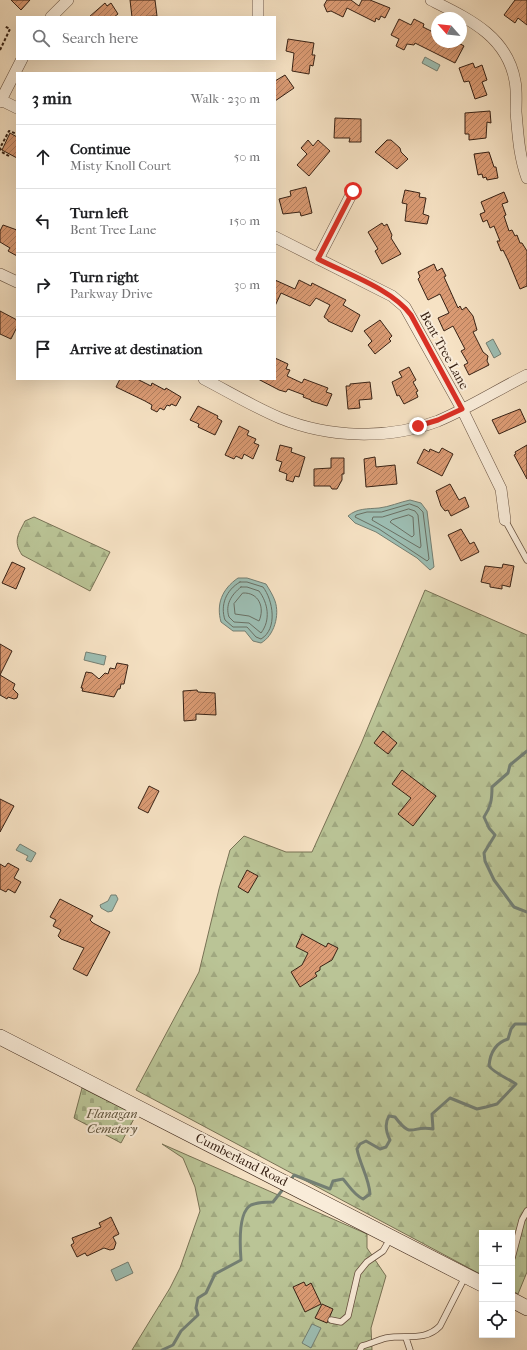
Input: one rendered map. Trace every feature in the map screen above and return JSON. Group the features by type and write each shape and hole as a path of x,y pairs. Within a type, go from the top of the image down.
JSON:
{"main road":[{"name":"Cumberland Road","path":"0,1037 288,1183 479,1282"},
{"path":"515,1302 527,1308"}],"street":[{"path":"52,16 68,0"},
{"path":"258,0 258,16"},
{"path":"432,0 471,20 487,32 504,51 515,83 518,142 522,164 527,178"},
{"path":"16,108 1,101 22,60"},
{"path":"318,259 353,191"},
{"name":"Bent Tree Lane","path":"276,238 392,296 405,307 462,409 501,489 506,520"},
{"path":"0,274 16,282"},
{"path":"206,380 279,418 332,432 371,434 394,432 438,420 527,375"}],"lane":[{"path":"506,520 527,560"},
{"path":"515,1247 522,1220 527,1211"},
{"path":"331,1320 341,1322 348,1316 358,1273 367,1262 383,1251 392,1237"},
{"path":"360,1350 362,1346 385,1338 406,1338 434,1332 440,1326 466,1275"},
{"path":"406,1338 410,1350"}],"path":[{"path":"0,50 10,29 4,26"},
{"path":"9,156 2,152 0,148 9,131 16,134"}],"green space":[{"path":"34,517 110,552 90,591 22,555 17,542 19,534 25,521"},
{"path":"425,590 527,635 527,1272 518,1294 515,1292 515,1230 479,1230 479,1273 136,1090 199,972 230,850 244,836 286,852 312,852 361,744"},
{"name":"Flanagan Cemetery","path":"82,1088 136,1115 121,1143 74,1118"},
{"path":"162,1144 367,1234 367,1248 386,1276 371,1328 372,1350 132,1350 170,1288 180,1268 200,1211 195,1187 183,1158"}],"water":[{"path":"425,57 440,65 437,71 422,63"},
{"path":"493,339 501,354 494,358 486,343"},
{"path":"410,500 421,503 427,511 434,567 430,570 417,558 376,532 355,523 348,516 359,510 383,507"},
{"path":"238,578 247,578 266,584 275,601 277,612 275,625 266,640 261,643 253,641 245,631 233,631 221,622 219,609 222,597 232,582"},
{"path":"86,652 106,656 104,665 84,660"},
{"path":"20,844 36,853 31,862 26,860 28,856 16,850"},
{"path":"111,895 116,895 118,899 112,911 108,912 101,908 100,905 108,901"},
{"path":"128,1262 133,1273 116,1281 111,1270"},
{"path":"312,1324 321,1328 311,1348 302,1343"}],"building":[{"path":"11,0 30,0 21,10"},
{"path":"130,0 155,0 157,16 132,16"},
{"path":"327,0 351,0 359,6 362,0 370,0 390,8 385,18 381,16 379,20 376,18 375,22 347,8 343,17 331,11 327,12 324,5"},
{"path":"515,0 527,0 527,25 518,18 515,23 504,15"},
{"path":"105,3 107,6 111,3 118,14 115,16 90,16"},
{"path":"399,19 411,25 414,19 424,24 423,27 431,31 431,48 463,48 455,63 415,43 414,45 407,44 404,50 396,46 399,39 391,35"},
{"path":"288,39 314,43 312,55 315,55 313,66 310,65 309,74 292,71 294,53 286,51"},
{"path":"473,63 475,68 482,65 487,80 482,82 487,95 475,99 469,81 464,82 459,68"},
{"path":"285,75 294,88 276,100 276,80"},
{"path":"490,111 491,123 487,122 486,138 469,140 469,134 465,134 465,113"},
{"path":"335,118 361,119 361,142 349,142 350,138 334,138"},
{"path":"10,133 16,136 16,157 2,150"},
{"path":"308,140 313,146 318,140 330,151 309,176 297,165 307,154 301,148"},
{"path":"387,140 391,140 400,148 401,152 408,159 397,169 375,152"},
{"path":"489,152 494,167 496,167 498,178 487,180 486,177 483,178 482,174 478,175 474,154"},
{"path":"306,187 312,213 301,216 300,212 283,214 279,199 291,196 290,191"},
{"path":"405,190 420,193 419,197 426,198 423,214 429,216 427,224 405,221 407,204 402,203"},
{"path":"504,192 508,202 502,204 509,231 512,230 515,236 517,235 520,243 522,243 527,251 527,286 520,289 503,250 501,251 497,241 500,241 494,226 490,228 487,220 483,222 480,214 485,212 481,202"},
{"path":"382,223 384,226 387,224 392,235 391,238 401,254 382,264 375,251 378,249 368,232"},
{"path":"3,225 16,230 16,255 8,251 10,248 0,242 0,231"},
{"path":"434,264 437,271 442,268 446,276 444,277 458,308 460,306 462,310 466,307 473,316 477,330 473,332 483,352 488,356 487,361 489,365 469,375 464,365 468,363 461,351 465,349 453,326 444,331 438,318 449,313 440,294 428,300 418,279 420,277 418,272"},
{"path":"276,280 295,289 299,280 311,286 312,283 346,300 343,305 360,315 352,332 328,321 324,317 330,305 316,298 310,306 281,293 276,304"},
{"path":"0,311 16,319 16,329 11,339 0,334"},
{"path":"380,320 392,336 389,339 391,341 375,354 368,345 372,341 364,331"},
{"path":"276,358 288,364 286,369 290,370 287,376 302,383 304,379 328,388 326,392 332,394 327,406 311,401 303,397 304,395 288,389 286,392 260,380 276,380"},
{"path":"409,367 416,380 413,382 418,391 416,392 418,397 404,404 399,395 397,396 392,382 402,377 399,372"},
{"path":"120,380 139,380 151,386 152,383 165,390 166,388 181,397 176,406 171,404 170,406 167,405 164,410 160,408 157,412 151,409 152,405 116,387"},
{"path":"370,382 372,399 359,400 360,408 348,409 346,386 350,386 350,384"},
{"path":"198,406 218,416 217,418 222,421 215,435 198,427 199,424 190,420"},
{"path":"520,409 526,422 499,434 492,420"},
{"path":"239,426 249,431 247,435 256,439 254,443 259,445 253,459 244,454 242,459 236,456 234,459 225,455"},
{"path":"280,445 292,448 291,452 305,457 299,477 295,476 293,482 286,480 287,474 279,471 282,462 276,460"},
{"path":"527,445 527,479 514,455 516,454 515,452"},
{"path":"442,448 453,454 442,476 417,463 424,449 429,452 430,449 439,453"},
{"path":"375,457 376,467 395,465 397,484 366,487 364,459"},
{"path":"331,458 344,458 344,474 342,474 342,480 337,489 332,489 330,486 314,486 314,469 331,468"},
{"path":"450,484 459,500 465,497 469,507 451,516 448,510 445,511 441,506 436,491"},
{"path":"461,529 470,544 474,542 479,552 461,561 448,535"},
{"path":"12,562 25,568 16,589 2,583"},
{"path":"503,564 514,566 510,587 502,585 502,589 490,587 490,584 481,582 485,566 502,568"},
{"path":"0,644 12,651 0,675"},
{"path":"117,663 128,665 124,684 121,684 120,689 118,689 114,697 82,691 83,688 81,688 86,672 92,673 99,679 105,673 108,674 110,668 115,669"},
{"path":"0,675 15,684 13,689 18,694 17,698 14,699 8,697 7,699 0,695"},
{"path":"197,690 198,692 215,693 216,715 196,714 196,720 184,721 183,691"},
{"path":"383,731 397,743 388,754 374,743"},
{"path":"402,770 436,796 413,826 398,814 411,798 392,784"},
{"path":"149,786 159,791 148,813 138,808"},
{"path":"0,799 14,806 0,832"},
{"path":"8,863 19,869 14,878 21,882 15,893 8,889 6,892 0,889 0,864 5,867"},
{"path":"247,870 258,876 248,893 238,887"},
{"path":"60,899 93,916 90,920 93,923 110,932 87,976 73,969 84,948 61,939 58,936 61,930 53,926 56,920 50,917"},
{"path":"302,934 326,947 328,943 338,948 332,960 320,967 320,970 315,973 317,976 300,987 291,972 302,965 308,953 296,947"},
{"path":"111,1217 119,1234 113,1237 116,1243 114,1249 110,1250 104,1248 87,1256 85,1253 77,1257 71,1245 74,1243 72,1238 101,1227 99,1223"},
{"path":"304,1282 306,1286 311,1283 321,1304 305,1312 293,1287"},
{"path":"322,1304 333,1309 327,1323 315,1318"}],"waterway":[{"path":"527,751 510,765 508,773 492,787 491,803 484,817 489,828 495,835 484,853 485,861 494,880 514,907 527,912"},
{"path":"290,1181 294,1175 330,1189 333,1181 343,1179 355,1193 363,1199 370,1194 368,1182 357,1149 360,1144 366,1141 380,1149 386,1147 390,1140 386,1128 386,1122 389,1116 395,1117 405,1128 409,1130 420,1128 433,1129 432,1114 450,1098 477,1109 497,1104 516,1084 491,1069 489,1066 492,1053 500,1043 508,1039 511,1029 515,1024 527,1024"},
{"path":"162,1350 173,1345 181,1331 198,1315 196,1308 198,1298 206,1293 215,1274 241,1260 241,1230 242,1222 247,1209 256,1203 273,1202 284,1188"}],"route":[{"path":"353,191 318,259 392,296 405,307 411,315 462,409 438,420 418,426"}]}
